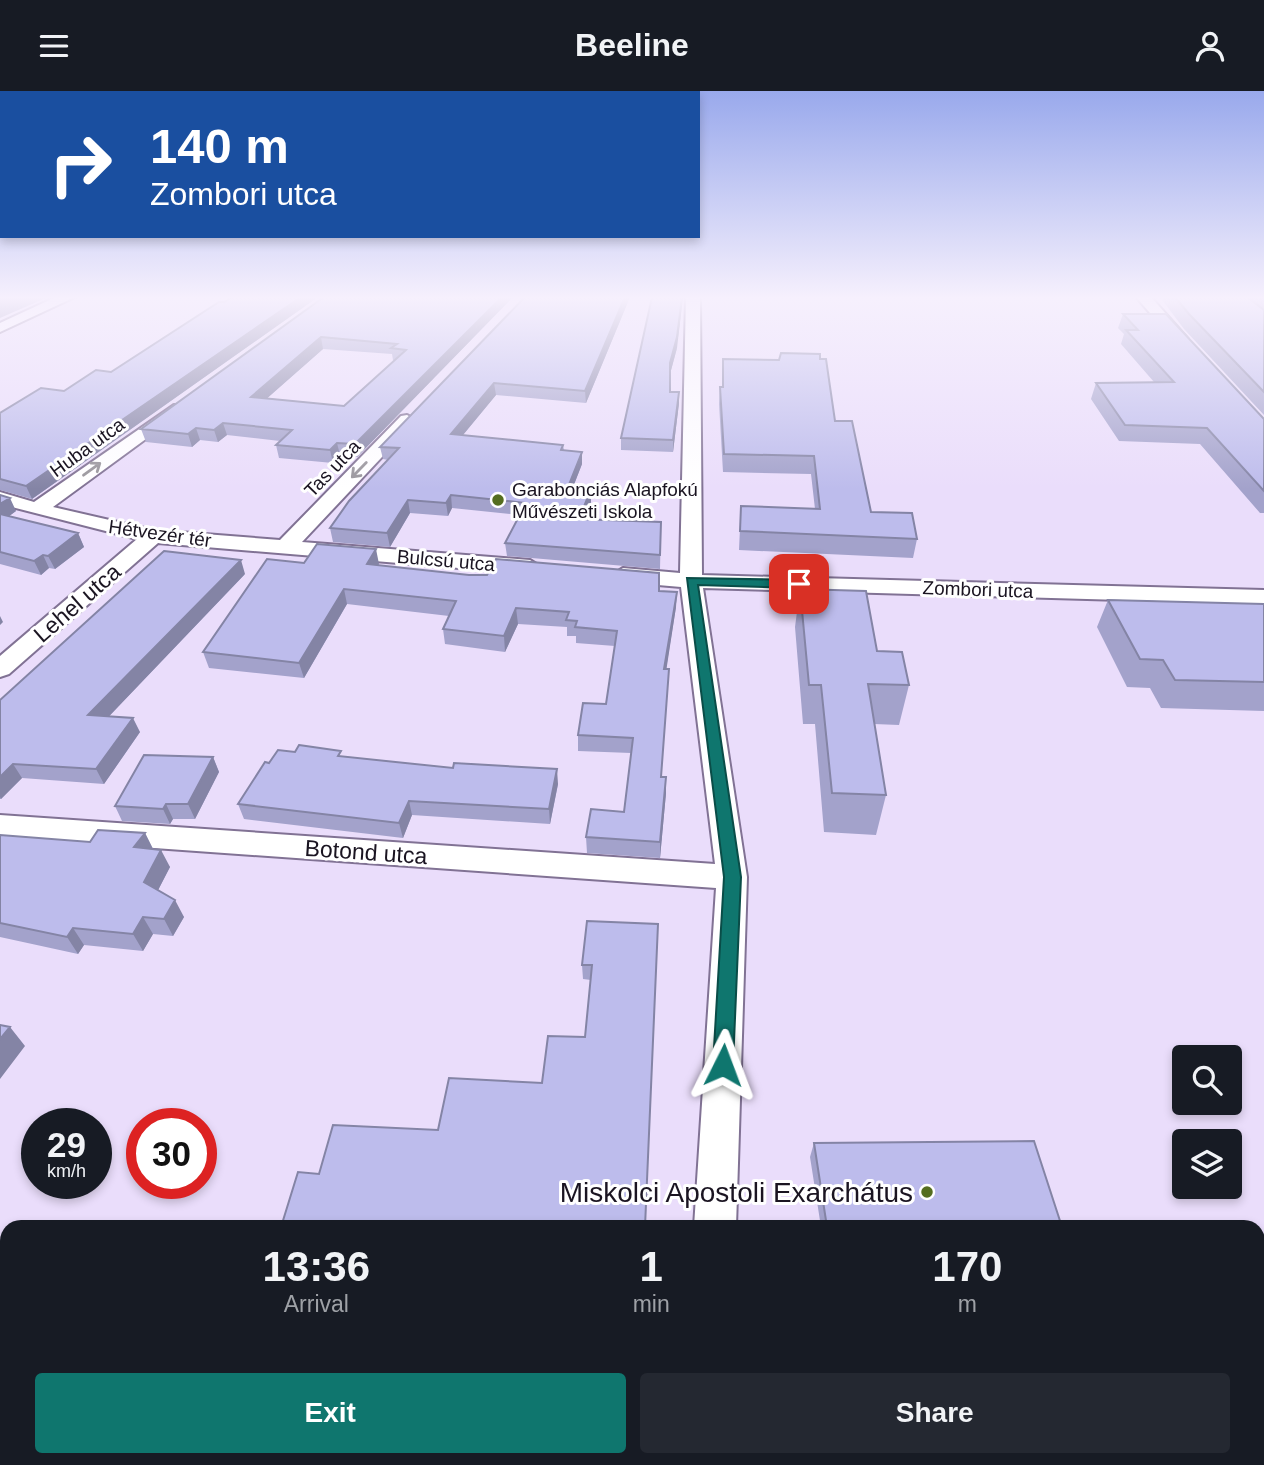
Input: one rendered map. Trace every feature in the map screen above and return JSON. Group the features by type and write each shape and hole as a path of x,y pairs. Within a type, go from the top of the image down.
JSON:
{"street":[{"path":"693,361 691,581 733,877 715,1220"},
{"name":"Huba utca","path":"37,509 188,400"},
{"name":"Tas utca","path":"285,547 423,404"},
{"path":"0,498 37,509"},
{"name":"Hétvezér tér","path":"37,509 153,536 285,547"},
{"name":"Lehel utca","path":"0,669 153,536"},
{"name":"Bulcsú utca","path":"285,547 545,569"},
{"path":"599,573 691,581"},
{"name":"Zombori utca","path":"691,581 1264,597"},
{"name":"Botond utca","path":"0,826 733,877"}],"building":[{"path":"128,361 208,361 26,486 0,479 0,413 41,388 64,391 96,370 111,372"},
{"path":"235,361 293,361 251,397 344,406 394,361 438,361 355,444 337,443 330,450 276,445 292,430 223,423 214,430 196,428 188,434 141,429"},
{"path":"463,361 598,361 585,391 494,383 451,434 563,445 561,450 582,452 568,487 591,489 579,519 661,522 660,555 505,543 526,503 451,495 446,503 408,500 387,533 330,528 349,501 399,448 380,447"},
{"path":"638,361 671,361 670,392 679,392 673,440 621,438"},
{"path":"723,361 826,361 835,421 852,421 871,512 912,513 917,539 740,531 741,506 820,509 814,456 724,454 720,387 723,387"},
{"path":"1155,361 1210,361 1264,419 1264,491 1207,428 1125,425 1096,383 1174,382"},
{"path":"1234,361 1264,361 1264,392"},
{"path":"0,495 10,498 0,504"},
{"path":"0,514 78,533 48,556 43,555 34,561 0,552"},
{"path":"317,544 376,549 367,564 469,575 487,575 496,559 659,573 659,591 677,592 664,669 669,669 661,777 666,777 660,842 586,837 591,809 624,812 633,738 578,735 583,703 606,704 617,631 575,627 577,621 566,620 569,612 516,608 504,636 443,629 456,601 344,589 299,663 203,652 267,559 304,563"},
{"path":"164,551 241,560 88,715 133,718 96,769 13,764 0,777 0,700"},
{"path":"800,589 866,591 877,651 902,652 909,685 868,684 886,795 832,793 821,685 809,685"},
{"path":"1108,600 1264,604 1264,682 1175,680 1163,660 1140,659"},
{"path":"299,745 341,751 338,756 453,768 454,763 557,769 549,809 409,801 399,823 238,804 265,762 269,763 278,750 295,752"},
{"path":"144,755 213,757 188,804 166,804 163,809 115,806"},
{"path":"98,830 145,833 134,847 161,850 144,882 175,900 164,919 143,917 133,934 73,928 67,937 0,923 0,835 90,842"},
{"path":"587,921 658,924 645,1220 283,1220 298,1172 319,1174 333,1125 438,1130 449,1078 542,1083 548,1036 585,1037 592,965 582,965"},
{"path":"0,1025 10,1027 0,1039"},
{"name":"Miskolci Apostoli Exarchátus","path":"1034,1141 1060,1220 826,1220 814,1143"}],"place":[{"name":"Garabonciás Alapfokú Művészeti Iskola","path":"498,500"},
{"name":"Miskolci Apostoli Exarchátus","path":"927,1192"}],"route":[{"path":"723,1065 733,877 691,581 799,584"}]}
